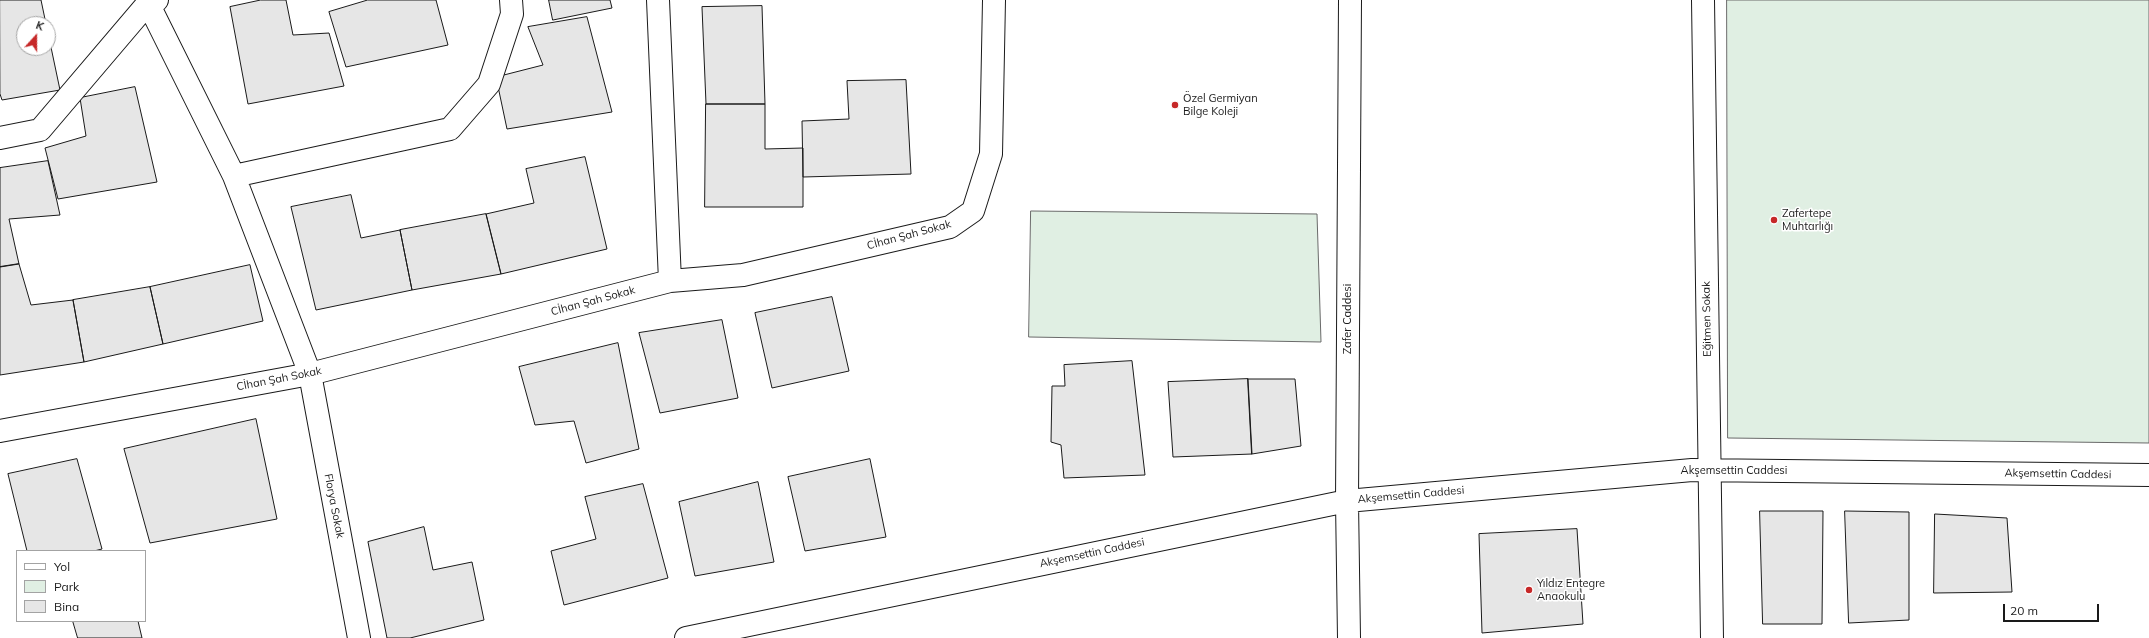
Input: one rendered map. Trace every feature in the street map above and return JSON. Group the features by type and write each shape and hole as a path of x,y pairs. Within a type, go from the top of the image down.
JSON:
{"street":[{"path":"234,176 450,129 489,84 512,14 511,0"},
{"path":"658,0 670,281"},
{"name":"Cİhan Şah Sokak","path":"0,431 310,374 670,281 751,273 950,227 973,212 991,154 994,0"},
{"name":"Zafer Caddesi","path":"1349,638 1347,501 1350,0"},
{"name":"Eğitmen Sokak","path":"1702,0 1712,638"},
{"path":"0,138 40,130 153,2"},
{"name":"Florya Sokak","path":"153,2 234,176 310,374 359,638"},
{"name":"Akşemsettin Caddesi","path":"686,638 1347,501 1692,470 2149,475"}],"green space":[{"path":"1727,0 2149,0 2149,443 1728,438"},
{"path":"1031,211 1317,214 1321,342 1029,337"}],"building":[{"path":"0,0 41,0 44,16 16,16 16,56 53,56 60,90 2,100 0,94"},
{"path":"261,0 286,0 293,35 329,33 344,86 248,104 230,7"},
{"path":"368,0 436,0 448,45 346,67 329,12"},
{"path":"549,0 610,0 612,8 553,20"},
{"path":"762,6 765,104 706,104 702,7"},
{"path":"587,17 612,112 507,129 496,77 543,65 528,27"},
{"path":"906,80 911,174 803,177 802,121 849,119 847,81"},
{"path":"135,87 157,182 58,199 45,148 86,136 80,98"},
{"path":"706,104 765,104 765,149 803,148 803,207 705,207"},
{"path":"585,157 607,249 501,274 486,214 534,203 526,169"},
{"path":"48,161 60,215 9,219 19,264 0,267 0,168"},
{"path":"351,195 361,238 400,230 412,290 316,310 291,207"},
{"path":"486,214 501,274 412,290 400,230"},
{"path":"19,264 31,305 73,300 84,362 0,375 0,267"},
{"path":"250,265 263,321 163,344 150,287"},
{"path":"150,287 163,344 84,362 73,300"},
{"path":"832,297 849,371 772,388 755,313"},
{"path":"722,320 738,398 660,413 639,333"},
{"path":"618,343 639,449 586,463 574,421 535,425 519,367"},
{"path":"1132,361 1145,475 1064,478 1061,445 1051,442 1052,386 1065,386 1064,365"},
{"path":"1248,379 1252,454 1173,457 1168,382"},
{"path":"1248,379 1295,379 1301,446 1252,454"},
{"path":"256,419 277,519 150,543 124,449"},
{"path":"77,459 102,549 27,550 8,474"},
{"path":"870,459 886,537 805,551 788,477"},
{"path":"758,482 774,562 695,576 679,502"},
{"path":"643,484 668,578 564,605 551,551 596,539 585,497"},
{"path":"1760,511 1823,511 1822,624 1763,624"},
{"path":"1845,511 1909,512 1909,620 1849,623"},
{"path":"1935,514 2007,518 2012,592 1934,593"},
{"path":"424,527 433,570 472,562 484,620 410,638 387,638 368,542"},
{"path":"1577,529 1583,624 1482,633 1479,534"},
{"path":"73,622 138,622 142,638 78,638"}],"place":[{"name":"Özel Germiyan Bilge Koleji","path":"1175,105"},
{"name":"Zafertepe Muhtarlığı","path":"1774,220"},
{"name":"Yıldız Entegre Anaokulu","path":"1529,590"}]}
